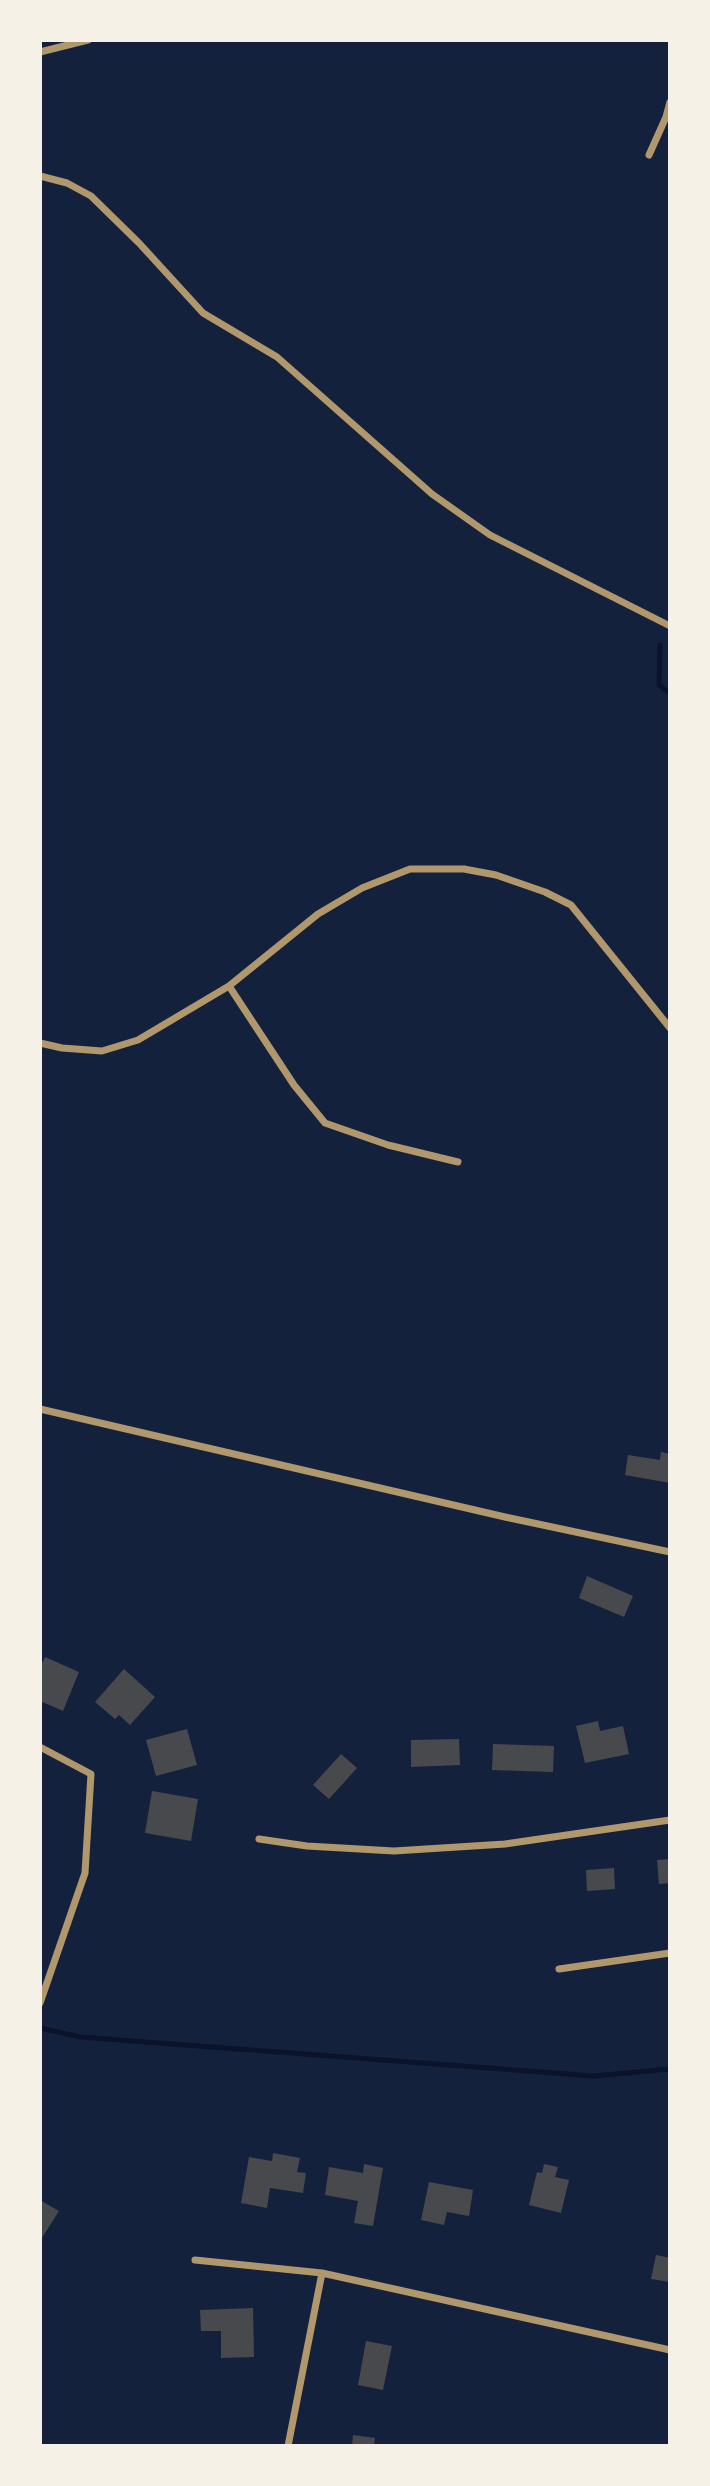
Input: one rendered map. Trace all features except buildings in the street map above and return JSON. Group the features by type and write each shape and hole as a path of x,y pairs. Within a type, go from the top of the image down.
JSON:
{"street":[{"path":"40,52 88,40"},
{"path":"649,155 670,102"},
{"path":"40,176 67,183 91,196 204,313 277,357 432,494 490,535 670,625"},
{"path":"40,1043 62,1048 102,1051 138,1040 229,986 318,914 362,888 410,869 464,869 496,875 545,892 571,905 670,1028"},
{"path":"229,986 295,1085 325,1123 388,1145 458,1162"},
{"path":"40,1409 505,1517 670,1552"},
{"path":"40,1747 91,1774 85,1873 40,2003"},
{"path":"259,1839 307,1846 394,1851 505,1844 670,1820"},
{"path":"559,1969 670,1953"},
{"path":"195,2260 322,2273 670,2350"},
{"path":"288,2446 322,2273"}],"waterway":[{"path":"660,645 659,685 670,693"},
{"path":"40,2028 80,2037 594,2076 670,2069"}]}
